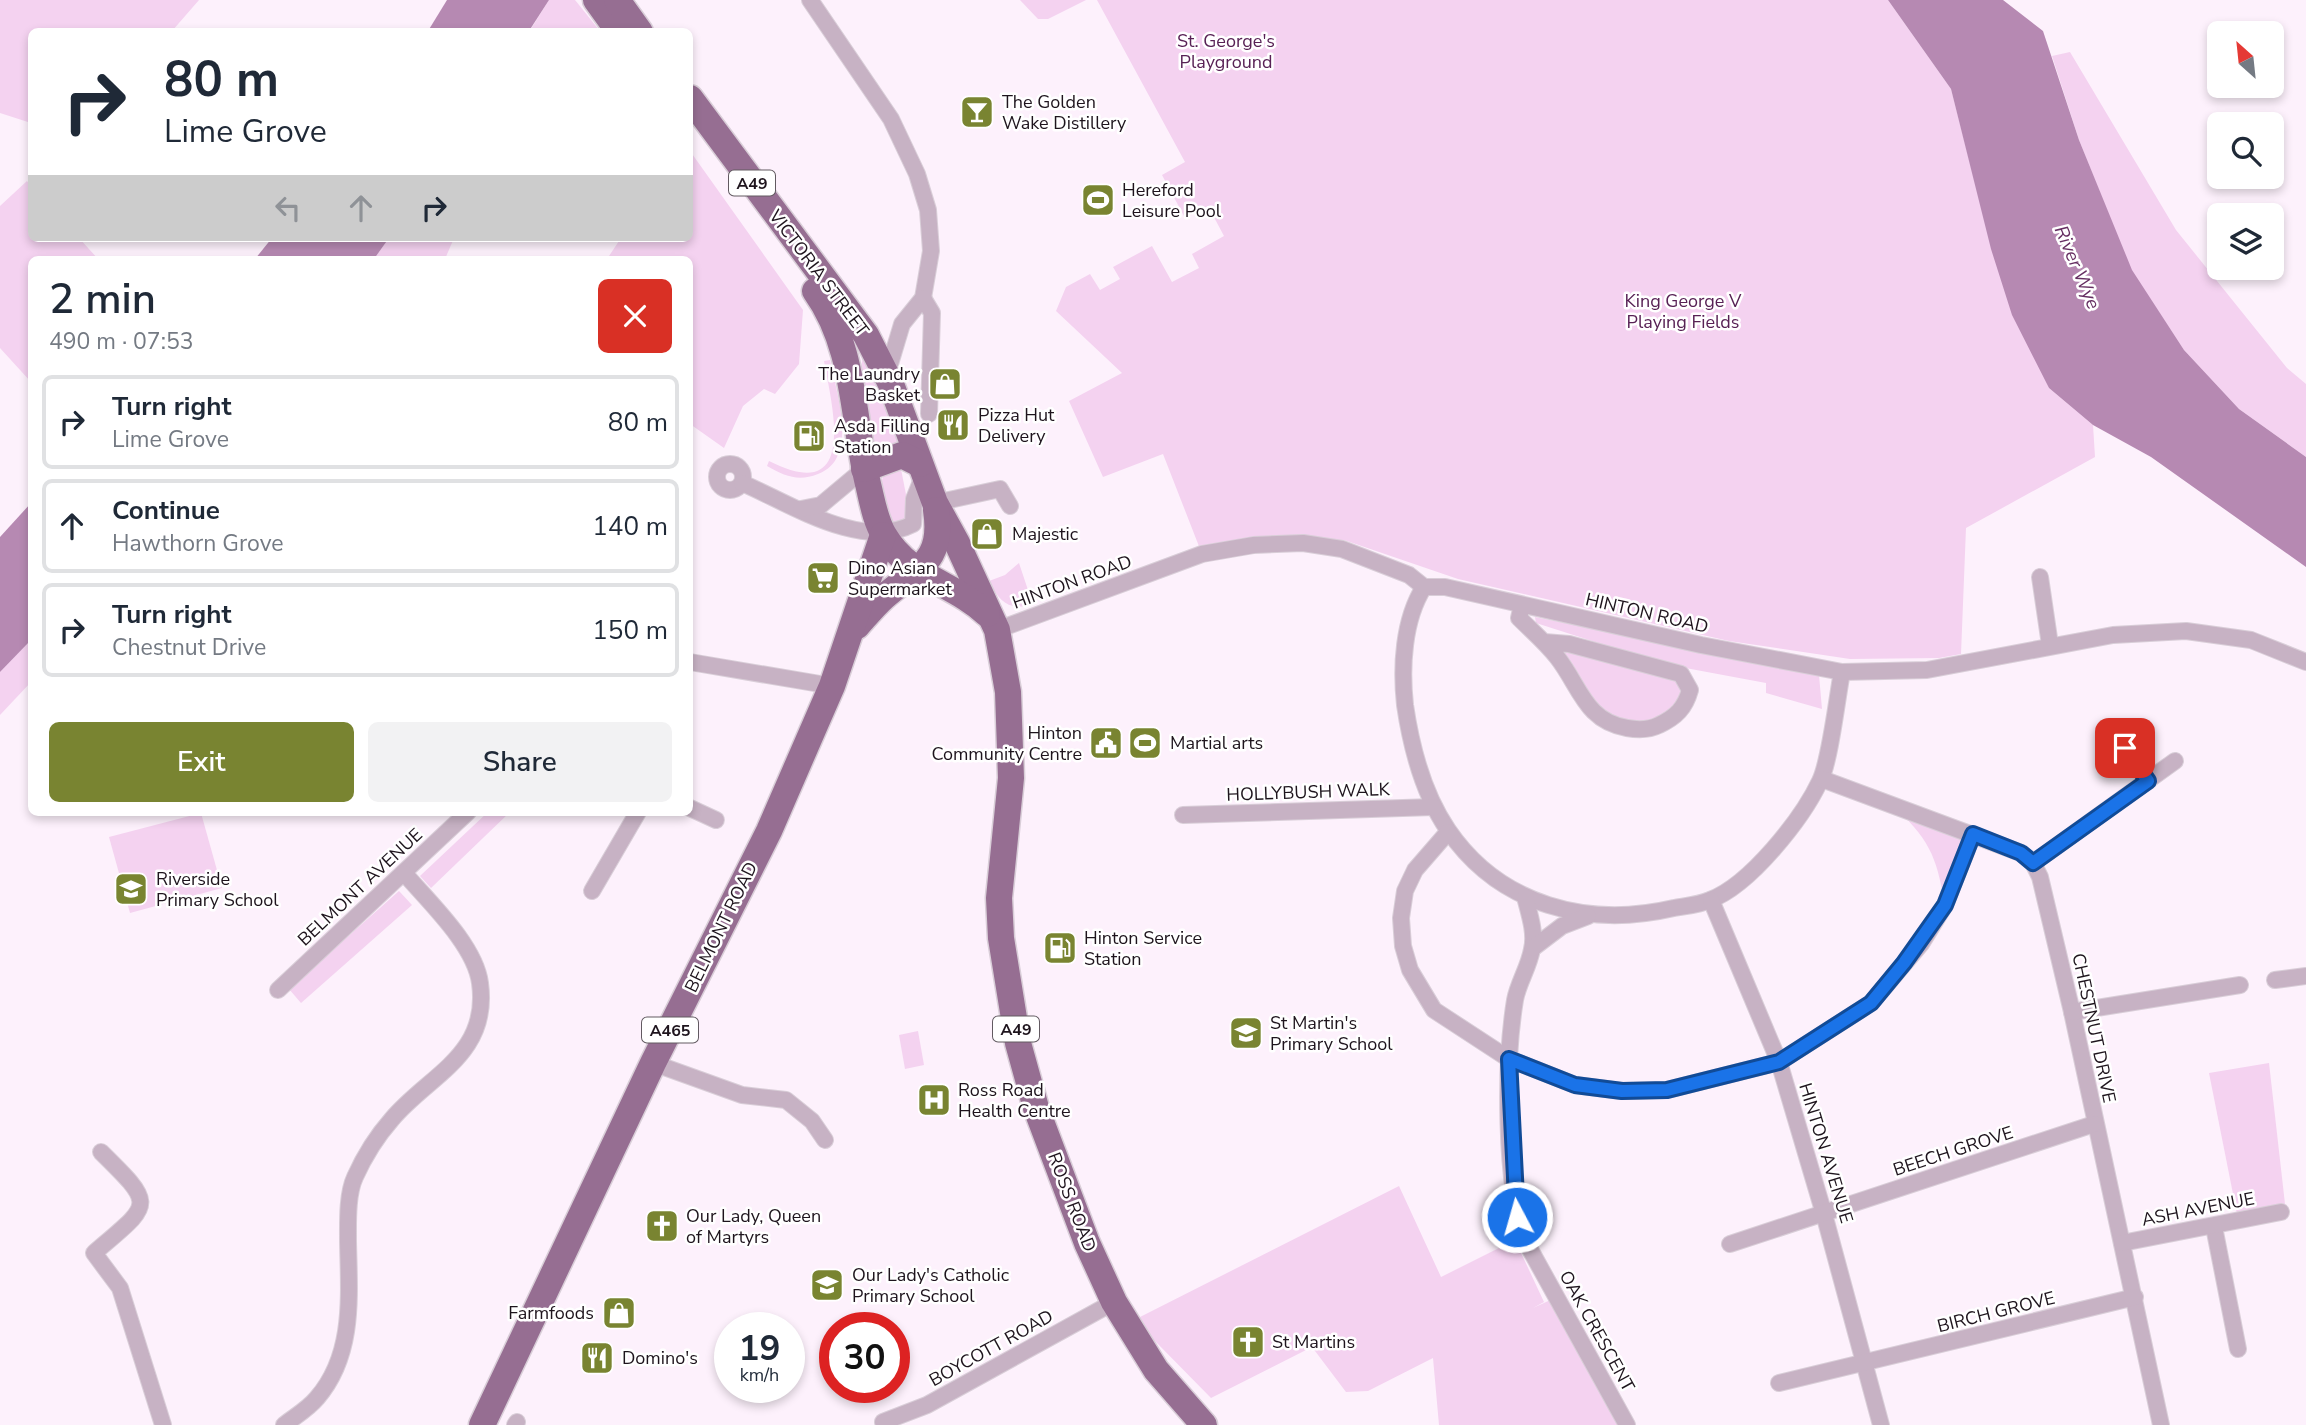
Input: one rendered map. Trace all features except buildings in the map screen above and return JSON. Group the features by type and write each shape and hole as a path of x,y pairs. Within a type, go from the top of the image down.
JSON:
{"highway":[{"path":"596,0 617,28"},
{"path":"617,0 637,28"},
{"name":"VICTORIA STREET","path":"693,102 809,272 832,321 850,379 864,469 884,535"},
{"name":"VICTORIA STREET","path":"693,129 871,344 887,375 935,503"},
{"path":"850,379 858,368 863,351 871,344"},
{"path":"864,469 902,456 922,469"},
{"name":"A465","path":"851,632 882,599 930,560 939,533 935,503"},
{"name":"ROSS ROAD","path":"935,503 957,543 994,624 1007,684 1012,778 999,898 1010,996 1036,1108 1087,1242 1114,1303 1156,1370 1203,1425"},
{"path":"884,535 916,572 963,595 994,624"},
{"name":"BELMONT ROAD","path":"482,1425 653,1063 769,831 832,686 884,535"}],"street":[{"path":"810,0 891,119 917,174 928,210 931,251 923,298 902,324 871,344"},
{"path":"923,298 932,313 929,414"},
{"path":"887,375 902,324"},
{"path":"801,509 821,505 864,469"},
{"path":"742,483 839,527 884,535 912,524 914,499 922,469"},
{"path":"935,503 1000,489 1010,506"},
{"name":"HINTON ROAD","path":"994,624 1202,554 1254,545 1303,543 1342,549 1409,575 1424,587 1445,587 1701,645 1842,672 1927,670 2113,635 2186,631 2250,640 2306,662"},
{"path":"2040,577 2050,645"},
{"path":"1424,587 1416,599 1405,645 1404,690 1409,735 1434,807 1448,832 1487,871 1525,897 1588,916 1647,914 1711,900 1756,867 1788,831 1822,779 1842,672"},
{"path":"1522,605 1519,618 1559,659 1587,707 1615,726 1643,729 1655,727 1681,712 1687,702 1690,690 1681,674 1569,644 1544,642"},
{"path":"693,663 832,686"},
{"path":"2125,748 2148,781"},
{"path":"1822,779 2021,853 2033,863 2175,761"},
{"name":"HOLLYBUSH WALK","path":"1183,815 1434,807"},
{"path":"693,809 716,820"},
{"name":"BELMONT AVENUE","path":"278,990 464,816"},
{"path":"592,891 636,816"},
{"path":"1448,832 1415,870 1405,891 1401,918 1403,946 1410,970 1434,1010 1509,1059 1575,1085 1622,1091 1667,1090 1779,1062 1871,1003 1904,963 1945,905 1973,834"},
{"name":"CHESTNUT DRIVE","path":"2033,863 2040,877 2072,1012 2161,1425"},
{"path":"284,1425 316,1400 338,1367 349,1319 348,1228 353,1180 370,1148 393,1117 456,1062 474,1031 480,982 472,958 405,874"},
{"path":"1509,1059 1516,998 1533,948 1531,921 1525,897"},
{"name":"HINTON AVENUE","path":"1711,900 1779,1062 1825,1214 1881,1425"},
{"path":"1533,948 1562,926 1588,916"},
{"path":"2275,980 2306,976"},
{"path":"2072,1012 2240,985"},
{"name":"OAK CRESCENT","path":"1509,1059 1517,1217 1527,1242 1627,1425"},
{"path":"653,1063 742,1095 786,1100 811,1121 825,1140"},
{"name":"BEECH GROVE","path":"1730,1244 2094,1124"},
{"path":"101,1152 141,1193 143,1205 137,1216 94,1253 120,1288 163,1425"},
{"name":"ASH AVENUE","path":"2122,1243 2281,1212"},
{"path":"2214,1227 2238,1349"},
{"name":"BIRCH GROVE","path":"1779,1383 2135,1297"},
{"name":"BOYCOTT ROAD","path":"883,1422 927,1405 1114,1303"}],"green space":[{"path":"0,0 199,0 175,28 28,28 28,122 0,113"},
{"path":"549,0 575,0 598,28 532,28"},
{"path":"1020,0 1086,0 1048,19 1038,19"},
{"name":"King George V Playing Fields","path":"1097,0 1888,0 1951,89 1992,249 2049,388 2093,425 2095,457 1966,528 1961,654 1939,658 1850,659 1729,641 1458,579 1344,540 1342,549 1202,554 1163,454 1103,477 1069,401 1122,373 1056,311 1066,287 1090,274 1100,290 1120,279 1113,267 1152,246 1172,282 1199,268 1192,254 1224,236 1208,206 1185,218 1162,175 1185,162"},
{"path":"2070,52 2176,230 2207,269 2207,280 2216,280 2287,368 2306,384 2306,457 2239,409 2184,350 2131,270 2079,140 2052,56"},
{"path":"693,155 803,310 799,364 775,394 764,389 743,406 724,448 693,426 693,256 609,256 618,242 693,242"},
{"path":"27,181 28,242 83,242 95,256 28,256 28,379 0,348 0,206"},
{"path":"386,242 452,242 446,256 376,256"},
{"path":"863,357 899,445 872,450 860,372"},
{"path":"830,360 842,423 842,440 831,466 818,474 798,478 767,466 769,461 797,472 816,471 828,462 833,446 834,426 824,361"},
{"path":"901,469 909,510 905,520 893,524 880,486 884,474"},
{"path":"1019,563 1033,605 1017,606 1006,603 997,595 989,581 1005,575"},
{"path":"1535,617 1819,675 1822,709 1766,693 1766,683 1664,664 1536,623"},
{"path":"28,643 28,685 0,715 0,672"},
{"path":"1567,648 1679,680 1683,696 1679,707 1656,719 1638,724 1622,723 1608,716 1585,690 1563,654"},
{"path":"1891,803 1973,834 1945,905 1938,872 1929,848"},
{"path":"190,816 202,816 222,888 130,913 109,837"},
{"path":"484,816 506,816 431,888 420,876"},
{"path":"399,891 412,905 301,1003 289,989"},
{"path":"918,1031 924,1065 905,1069 899,1035"},
{"path":"2269,1063 2285,1204 2237,1214 2209,1073"},
{"path":"1399,1186 1441,1277 1515,1240 1544,1302 1533,1308 1557,1297 1627,1425 1439,1425 1433,1358 1368,1391 1346,1392 1312,1347 1211,1398 1153,1339 1140,1317"}],"water":[{"path":"447,0 549,0 531,28 430,28"},
{"name":"River Wye","path":"1888,0 2003,0 2043,31 2079,140 2132,270 2184,350 2239,409 2306,457 2306,567 2151,457 2093,425 2049,388 2012,315 1991,249 1951,89"},
{"path":"269,242 386,242 376,256 257,256"},
{"path":"28,506 28,643 0,672 0,537"}],"place":[{"name":"The Golden Wake Distillery","path":"977,112"},
{"name":"Hereford Leisure Pool","path":"1098,200"},
{"name":"The Laundry Basket","path":"945,384"},
{"name":"Pizza Hut Delivery","path":"953,425"},
{"name":"Asda Filling Station","path":"809,436"},
{"name":"Majestic","path":"987,534"},
{"name":"Dino Asian Supermarket","path":"823,578"},
{"name":"Hinton Community Centre","path":"1106,743"},
{"name":"Martial arts","path":"1145,743"},
{"name":"Riverside Primary School","path":"131,889"},
{"name":"Hinton Service Station","path":"1060,948"},
{"name":"St Martin's Primary School","path":"1246,1033"},
{"name":"Ross Road Health Centre","path":"934,1100"},
{"name":"Our Lady, Queen of Martyrs","path":"662,1226"},
{"name":"Our Lady's Catholic Primary School","path":"827,1285"},
{"name":"Farmfoods","path":"619,1313"},
{"name":"St Martins","path":"1248,1342"},
{"name":"Domino's","path":"597,1358"}],"route":[{"path":"1517,1217 1513,1198 1509,1059 1575,1085 1622,1091 1667,1090 1779,1062 1871,1003 1921,944 1945,905 1973,834 2021,853 2033,863 2148,781 2125,748"}],"park label":[{"name":"St. George's Playground","path":"1226,51"}]}
